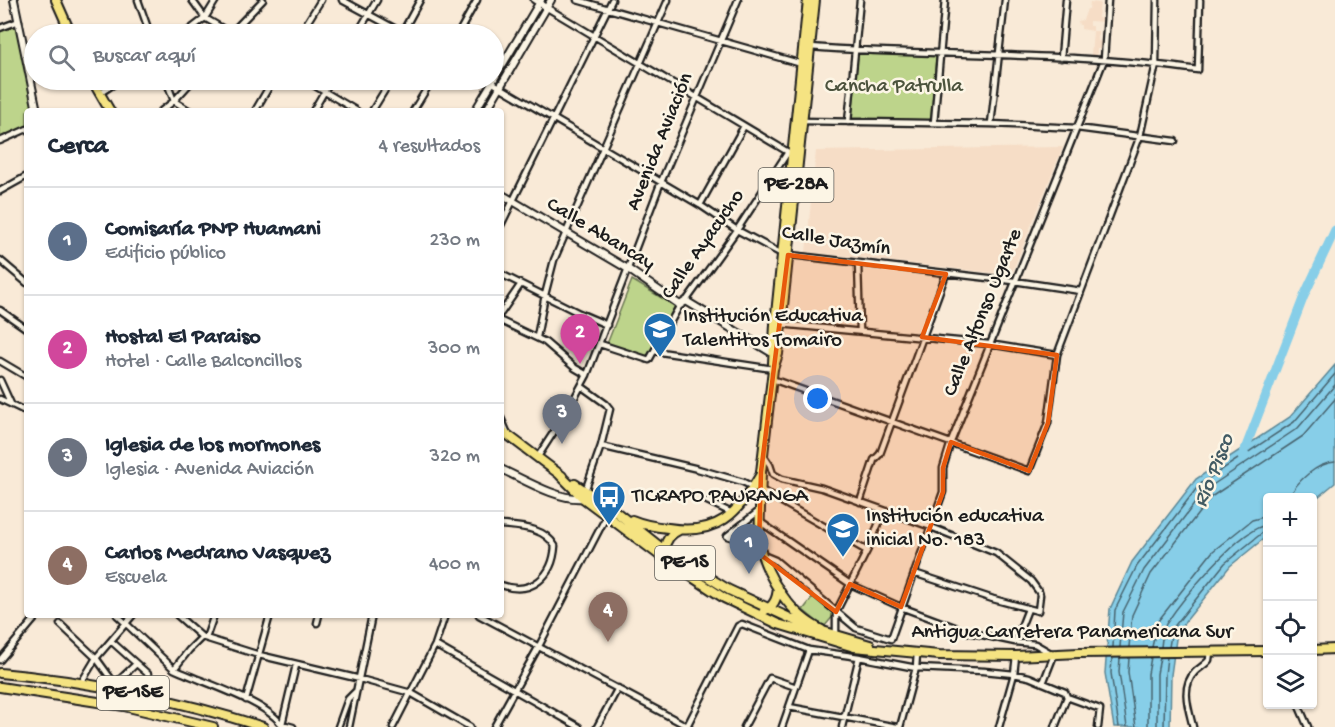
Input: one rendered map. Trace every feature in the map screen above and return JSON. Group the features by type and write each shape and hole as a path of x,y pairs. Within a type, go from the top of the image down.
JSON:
{"highway":[{"path":"56,0 67,24"},
{"name":"PE-28A","path":"793,152 802,120 808,0"},
{"name":"PE-28A","path":"773,369 778,354 778,324 793,152 815,0"},
{"path":"97,90 108,108"},
{"name":"PE-28A","path":"778,324 772,353 772,379 758,491 759,545 761,555 778,588 799,615 822,630"},
{"name":"Antigua Carretera Panamericana Sur","path":"504,433 666,560 724,598 796,631 834,642 854,647 917,654 1016,656 1263,651"},
{"path":"622,516 642,525 679,530 704,529 721,523 758,491"},
{"name":"Antigua Carretera Panamericana Sur","path":"584,494 622,516 664,549 729,590 809,627 877,648"},
{"path":"666,560 664,549 670,537 679,530"},
{"path":"758,615 776,600 778,588"},
{"path":"1317,650 1335,650"},
{"name":"PE-1SE","path":"0,673 81,683 121,691 263,727"},
{"name":"PE-1SE","path":"0,687 124,706 213,727"}],"street":[{"path":"15,0 24,46"},
{"path":"138,0 146,24"},
{"path":"192,0 205,18 215,24"},
{"path":"197,24 205,18 216,0"},
{"path":"240,24 263,0"},
{"path":"306,24 321,0"},
{"path":"342,0 385,24"},
{"path":"363,24 377,0"},
{"path":"408,24 420,0"},
{"path":"464,24 477,0"},
{"path":"504,82 551,0"},
{"path":"577,0 805,65"},
{"path":"504,218 612,0"},
{"path":"537,337 554,260 668,0"},
{"name":"Avenida Aviación","path":"537,458 587,375 661,182 738,0"},
{"path":"848,122 860,0"},
{"path":"933,123 945,0"},
{"path":"991,124 1005,0"},
{"path":"1061,58 1066,0"},
{"name":"Calle Alfonso Ugarte","path":"836,612 856,628 891,639 943,492 943,468 951,442 1104,60 1108,0"},
{"path":"772,379 1029,471 1048,423 1057,355 1140,136 1156,64 1157,0"},
{"path":"810,47 1104,60 1198,70 1200,0"},
{"path":"504,58 538,1 697,99 793,152"},
{"path":"0,28 19,21"},
{"name":"Calle Jazmín","path":"504,89 737,230 785,255 1014,281 1081,291"},
{"path":"33,90 36,108"},
{"path":"99,94 105,90"},
{"path":"170,90 174,101 185,108"},
{"path":"166,108 184,90"},
{"path":"257,108 267,90"},
{"path":"374,108 385,90"},
{"path":"415,108 426,90"},
{"path":"476,108 486,90"},
{"path":"488,108 499,90"},
{"path":"315,108 324,91 352,108"},
{"path":"802,120 1077,128 1175,141"},
{"path":"700,206 744,126"},
{"path":"0,141 24,130"},
{"name":"Calle Ayacucho","path":"600,344 649,360 683,303 793,152"},
{"path":"0,191 24,178"},
{"name":"Calle Abancay","path":"504,196 683,303 772,353"},
{"path":"0,260 24,280"},
{"path":"858,263 860,331"},
{"path":"860,502 946,274"},
{"path":"504,276 579,314 607,325"},
{"path":"504,309 521,284"},
{"path":"0,310 24,327"},
{"path":"504,322 537,337 587,375"},
{"path":"778,324 989,344 1057,355"},
{"path":"654,351 773,369"},
{"path":"0,361 24,375"},
{"path":"0,380 11,404"},
{"path":"504,470 576,499 584,494 601,446 610,410 606,404 581,386"},
{"path":"0,399 24,410"},
{"path":"601,446 688,466 743,482 867,551"},
{"path":"764,455 773,474 782,479 822,488 931,526 996,553 1031,581 1040,595 1038,611 914,573"},
{"path":"707,501 733,513"},
{"path":"759,511 727,536 759,545"},
{"path":"836,634 836,612 867,551 884,511"},
{"path":"494,727 607,515"},
{"path":"759,520 850,584 901,607 968,632 1042,646 1054,655 1043,683"},
{"path":"504,526 548,535 555,546 554,559 547,574 531,586 510,588 504,586"},
{"path":"761,555 775,560 836,612"},
{"path":"1015,642 1028,609"},
{"path":"0,660 35,618"},
{"path":"120,618 174,669 246,700 269,713 282,725 293,727"},
{"path":"81,683 96,658 131,618"},
{"path":"181,618 204,638 259,655 411,693 470,727"},
{"path":"174,669 189,650 204,638 213,618"},
{"path":"246,700 269,618"},
{"path":"317,622 318,618"},
{"path":"349,727 371,618"},
{"path":"393,727 435,645 444,618"},
{"path":"485,618 688,727 738,626 746,624 809,650 916,668 984,671 1029,677 1065,692 1067,697 1100,709 1098,727"},
{"path":"60,624 96,658 121,691"},
{"path":"111,641 148,674 149,684"},
{"path":"435,645 579,727"},
{"path":"782,727 809,650"},
{"path":"1193,727 1187,686 1193,675 1209,660 1210,652"},
{"path":"789,707 899,727 916,668 917,654"},
{"path":"999,727 1014,674 1016,656"},
{"path":"842,727 859,657"},
{"path":"116,683 136,664"},
{"path":"282,725 296,664"},
{"path":"744,727 770,678 796,687"},
{"path":"597,727 618,688"},
{"path":"338,727 348,699 357,690"},
{"path":"1055,727 1067,697"},
{"path":"1300,709 1308,727"}],"highlighted area":[{"path":"788,255 946,274 922,337 1057,355 1048,423 1029,471 951,442 943,468 943,492 901,607 850,584 836,612 761,555 759,545 761,472"}],"shaded area":[{"path":"1090,2 1100,3 1098,18 1105,19 1105,22 1089,21 1089,26 1093,26 1093,31 1081,29 1078,21 1083,20"},
{"path":"1093,31 1098,31 1098,41 1104,42 1103,49 1097,49 1097,55 1091,55"},
{"path":"1063,147 1011,275 806,252 816,151"}],"green space":[{"path":"17,24 24,58 24,90 31,90 34,108 24,108 24,129 0,140 0,31"},
{"name":"Cancha Patrulla","path":"858,53 936,56 931,120 852,118"},
{"path":"632,280 675,306 648,357 607,344"},
{"path":"813,597 834,615 824,627 803,610"}],"water":[{"path":"1335,365 1335,483 1317,498 1317,493 1263,493 1263,539 1230,566 1177,632 1171,675 1170,727 1114,727 1105,673 1110,609 1132,562 1196,479 1290,417"}],"waterway":[{"name":"Río Pisco","path":"1242,457 1304,296 1335,230"}],"place":[{"name":"Institución Educativa Talentitos Tomairo","path":"660,358"},
{"name":"Hostal El Paraiso","path":"580,364"},
{"name":"Iglesia de los mormones","path":"562,444"},
{"name":"TICRAPO PAURANGA","path":"609,526"},
{"name":"Institución educativa inicial No. 183","path":"843,558"},
{"name":"Comisaría PNP Huamani","path":"749,574"},
{"name":"Carlos Medrano Vasquez","path":"608,642"}]}
